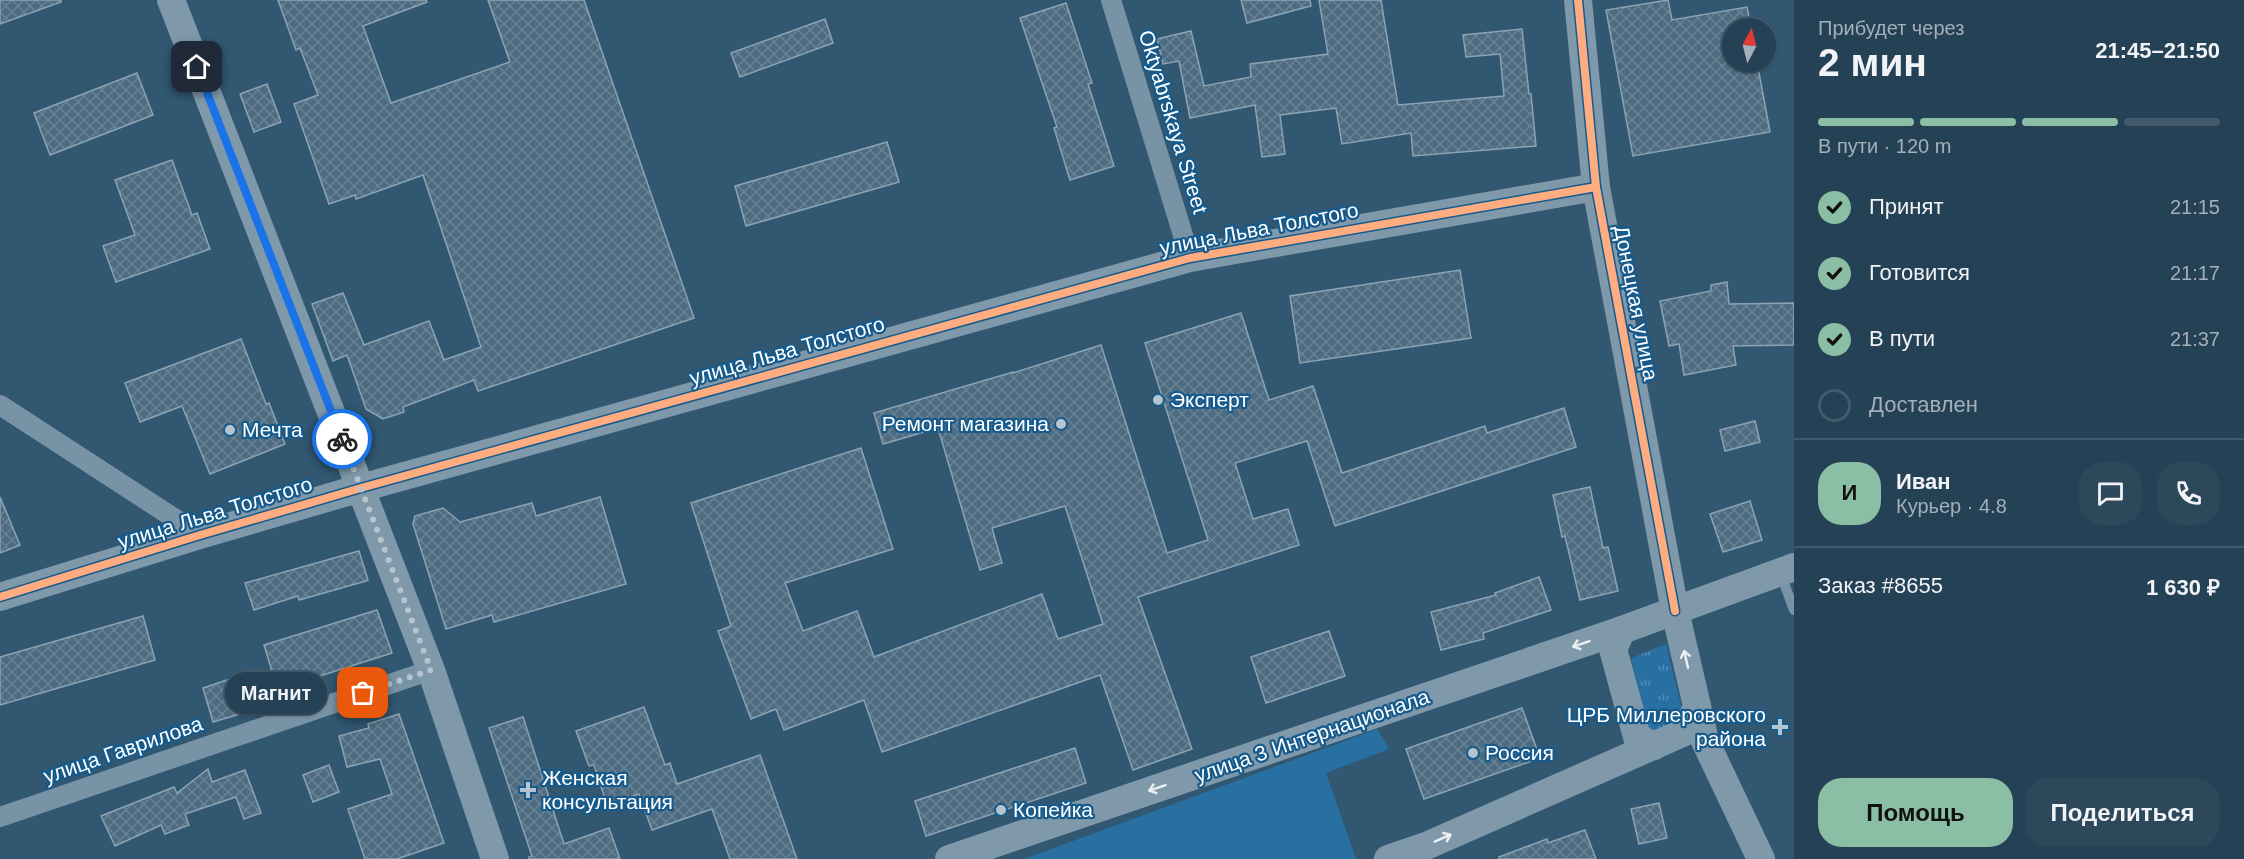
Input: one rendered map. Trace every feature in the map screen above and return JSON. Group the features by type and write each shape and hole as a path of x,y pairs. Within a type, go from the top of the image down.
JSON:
{"street":[{"path":"171,0 431,670 495,859"},
{"name":"Oktyabrskaya Street","path":"1111,0 1191,258"},
{"name":"Донецкая улица","path":"1578,0 1596,187 1675,611"},
{"name":"улица Льва Толстого","path":"0,597 361,488 1191,258 1596,187"},
{"path":"0,405 200,535"},
{"name":"улица 3 Интернационала","path":"949,859 1622,630 1787,569"},
{"path":"1675,611 1696,726 1761,859"},
{"path":"1622,630 1613,649 1637,737 1654,746"},
{"name":"улица Гаврилова","path":"0,817 431,670"},
{"path":"1388,859 1426,846 1696,726"}],"lane":[{"path":"1787,569 1794,610"}],"green space":[{"path":"1666,644 1685,721 1649,734 1631,658"},
{"path":"1377,729 1389,749 1326,773 1356,859 1024,859"}],"building":[{"path":"0,0 61,0 61,2 0,24"},
{"path":"278,0 426,0 427,2 363,26 391,103 510,62 488,0 584,0 694,318 478,391 474,380 403,407 404,412 383,419 366,409 347,355 333,361 312,304 343,293 364,345 429,321 444,360 481,347 423,175 356,199 355,195 329,204 294,104 318,95 300,48 296,50"},
{"path":"1241,0 1310,0 1311,6 1247,23"},
{"path":"1319,0 1381,0 1398,105 1504,96 1500,54 1466,57 1463,35 1522,29 1536,146 1413,156 1411,133 1342,144 1336,108 1280,115 1285,154 1262,157 1255,105 1190,118 1179,61 1163,64 1157,39 1191,31 1204,86 1251,77 1250,64 1328,54"},
{"path":"1668,0 1672,20 1747,7 1749,18 1722,18 1722,72 1759,72 1770,132 1633,156 1606,10"},
{"path":"1066,3 1092,83 1088,84 1114,166 1070,180 1054,128 1057,127 1020,18"},
{"path":"825,19 833,43 740,77 731,53"},
{"path":"137,73 153,115 50,155 34,113"},
{"path":"267,84 281,122 254,132 240,94"},
{"path":"887,142 899,182 746,226 735,186"},
{"path":"172,160 192,215 197,213 210,249 116,282 103,246 135,235 115,180"},
{"path":"1460,270 1471,338 1300,363 1290,296"},
{"path":"1727,282 1729,304 1794,303 1794,345 1733,346 1736,365 1684,375 1679,344 1669,346 1660,301 1711,291 1711,285"},
{"path":"1241,313 1269,400 1313,386 1342,473 1485,426 1487,433 1564,408 1576,447 1335,526 1307,441 1235,463 1253,519 1288,509 1299,545 1138,597 1192,749 1133,770 1100,675 882,752 864,700 784,730 776,709 751,719 718,631 731,626 691,503 861,448 893,549 785,583 803,631 857,611 874,657 1042,594 1058,639 1103,624 1065,506 992,528 1002,563 980,570 938,428 883,444 874,413 1101,345 1167,553 1208,540 1145,343"},
{"path":"241,339 266,404 269,403 285,444 210,474 182,406 140,422 125,383"},
{"path":"1755,421 1760,442 1725,451 1720,430"},
{"path":"1590,487 1603,548 1608,547 1618,591 1580,600 1553,495"},
{"path":"0,497 20,545 0,553"},
{"path":"600,497 626,584 494,622 492,615 446,629 413,524 415,516 443,508 460,522 532,503 536,516"},
{"path":"1750,501 1762,540 1723,552 1710,514"},
{"path":"359,551 368,580 299,600 298,596 254,610 245,583"},
{"path":"1539,577 1551,610 1483,633 1484,639 1441,650 1431,612 1496,595 1495,593"},
{"path":"377,610 392,653 298,683 300,688 279,695 264,645"},
{"path":"143,616 155,660 0,705 0,657"},
{"path":"1329,631 1345,676 1266,703 1251,657"},
{"path":"230,679 240,714 213,722 203,688"},
{"path":"644,707 665,765 670,763 677,784 760,755 797,859 730,859 712,809 652,830 639,794 607,805 594,765 589,766 576,731"},
{"name":"Россия","path":"1522,708 1540,758 1424,799 1406,749"},
{"path":"399,714 444,843 397,859 365,859 348,809 392,794 380,759 347,767 339,736 369,728 368,724"},
{"name":"Женская консультация","path":"523,717 564,844 609,828 620,859 529,859 532,856 489,728"},
{"path":"1075,748 1086,783 926,836 915,801"},
{"path":"329,765 339,792 313,802 303,775"},
{"path":"208,769 212,782 245,770 261,813 244,819 236,797 185,814 189,825 165,834 161,825 115,846 101,816 174,787 177,793"},
{"path":"1659,803 1667,838 1639,844 1631,809"},
{"path":"1585,830 1596,859 1499,859 1499,857 1547,839 1548,843"}],"cycle path":[{"path":"1578,0 1596,187 1675,611"},
{"path":"0,597 361,488 1190,258 1596,187"}],"way so far":[{"path":"342,439 431,670 363,693"}],"place":[{"name":"Эксперт","path":"1158,400"},
{"name":"Ремонт магазина","path":"1061,424"},
{"name":"Мечта","path":"230,430"},
{"name":"Магнит","path":"363,693"},
{"name":"ЦРБ Миллеровского района","path":"1780,727"},
{"name":"Россия","path":"1473,753"},
{"name":"Женская консультация","path":"528,790"},
{"name":"Копейка","path":"1001,810"}],"route":[{"path":"197,67 342,439"}]}
